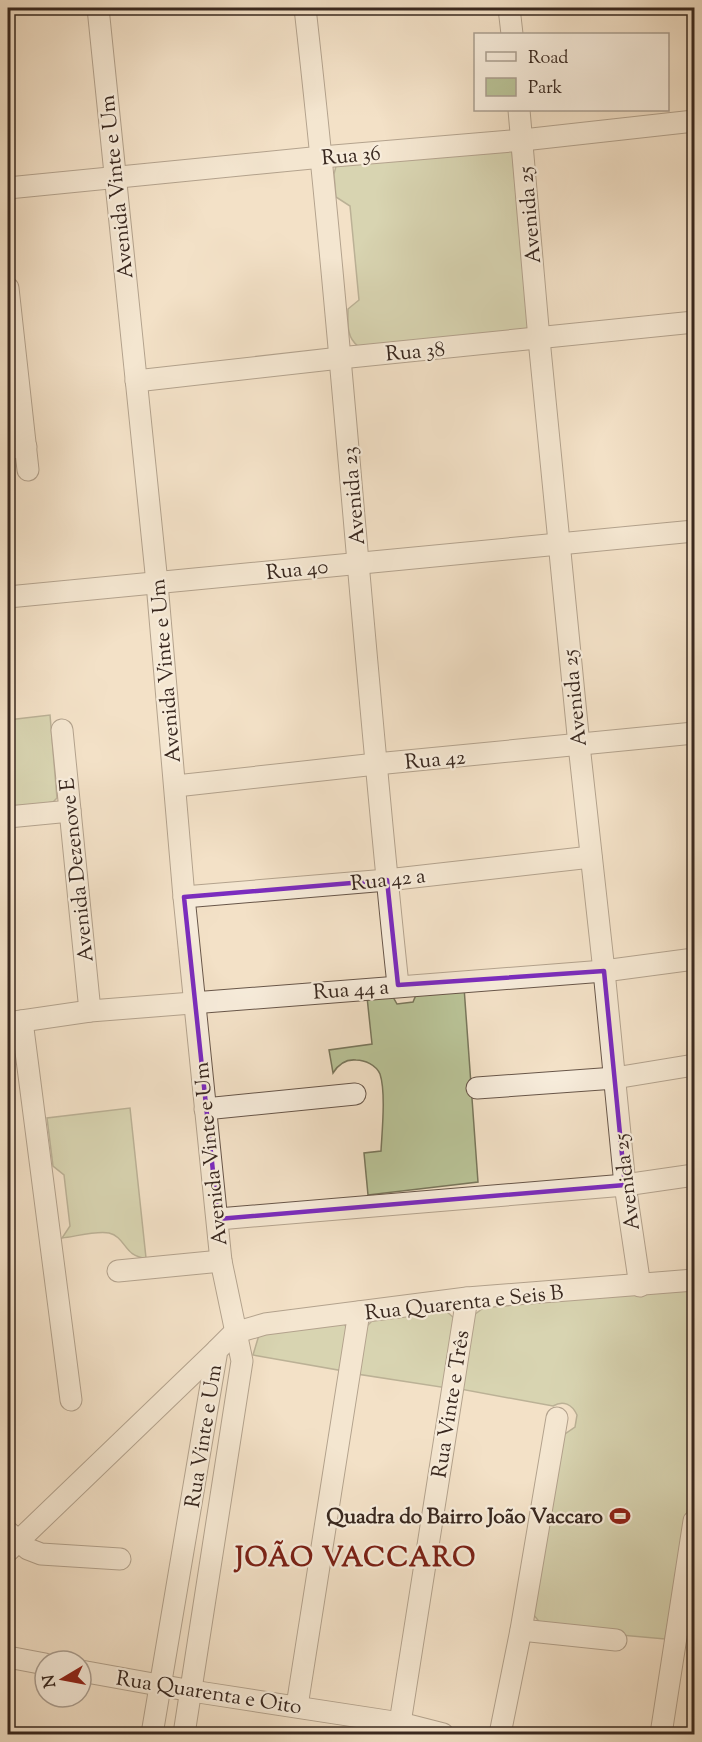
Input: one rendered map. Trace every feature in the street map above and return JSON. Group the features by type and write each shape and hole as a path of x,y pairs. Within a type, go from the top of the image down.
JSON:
{"street":[{"name":"Avenida Vinte e Um","path":"98,8 157,583 205,1109 221,1261 234,1333"},
{"name":"Avenida 23","path":"305,8 322,157 398,985"},
{"path":"509,8 512,33"},
{"name":"Avenida 25","path":"519,111 579,745 625,1185 640,1286"},
{"name":"Rua 36","path":"8,188 523,140 694,121"},
{"path":"8,288 16,448 28,470"},
{"name":"Rua 38","path":"136,381 694,322"},
{"name":"Rua 40","path":"8,597 694,531"},
{"name":"Avenida Dezenove E","path":"62,729 90,1011"},
{"name":"Rua 42","path":"176,786 376,764 694,734"},
{"path":"8,818 70,811"},
{"name":"Rua 42 a","path":"184,897 387,880 591,857"},
{"name":"Rua 44 a","path":"15,1022 90,1011 195,1001 604,971 694,959"},
{"path":"15,1022 71,1400"},
{"path":"477,1088 615,1078 694,1065"},
{"path":"205,1109 355,1094"},
{"path":"218,1219 625,1185 694,1175"},
{"path":"118,1271 221,1261"},
{"name":"Rua Quarenta e Seis B","path":"234,1333 265,1324 467,1298 694,1280"},
{"name":"Rua Vinte e Três","path":"400,1723 467,1298"},
{"path":"297,1706 359,1312"},
{"name":"Rua Vinte e Um","path":"152,1734 217,1350 234,1333 242,1361 184,1734"},
{"path":"120,1559 41,1554 11,1541 217,1350"},
{"path":"500,1734 521,1630 557,1418"},
{"path":"661,1734 694,1521"},
{"path":"521,1630 616,1640"},
{"path":"8,1657 33,1662"},
{"name":"Rua Quarenta e Oito","path":"93,1673 400,1723 438,1734"}],"highlighted area":[{"path":"387,880 398,985 604,971 625,1185 218,1219 184,897"}],"green space":[{"path":"512,149 528,328 358,346 351,338 348,324 348,309 359,300 350,206 336,197 334,174 336,166"},
{"path":"8,381 12,429 8,436"},
{"path":"50,715 57,798 53,802 8,809 8,720"},
{"path":"464,987 478,1182 368,1195 364,1153 381,1151 383,1101 380,1074 370,1064 356,1060 343,1063 333,1073 329,1050 372,1044 367,997 393,997 397,1004 413,1002 416,995"},
{"path":"130,1108 146,1258 133,1254 119,1238 109,1233 62,1238 70,1226 64,1175 53,1166 47,1118"},
{"path":"694,1288 694,1473 665,1639 553,1629 541,1624 533,1614 562,1436 575,1427 577,1415 570,1406 564,1403 553,1406 460,1389 474,1315 486,1306"},
{"path":"446,1311 454,1318 447,1388 357,1374 364,1329 373,1320"},
{"path":"344,1324 348,1329 344,1371 253,1355 259,1335"}],"place":[{"name":"Quadra do Bairro João Vaccaro","path":"620,1516"}],"district":[{"name":"JOÃO VACCARO","path":"356,1557"}]}
